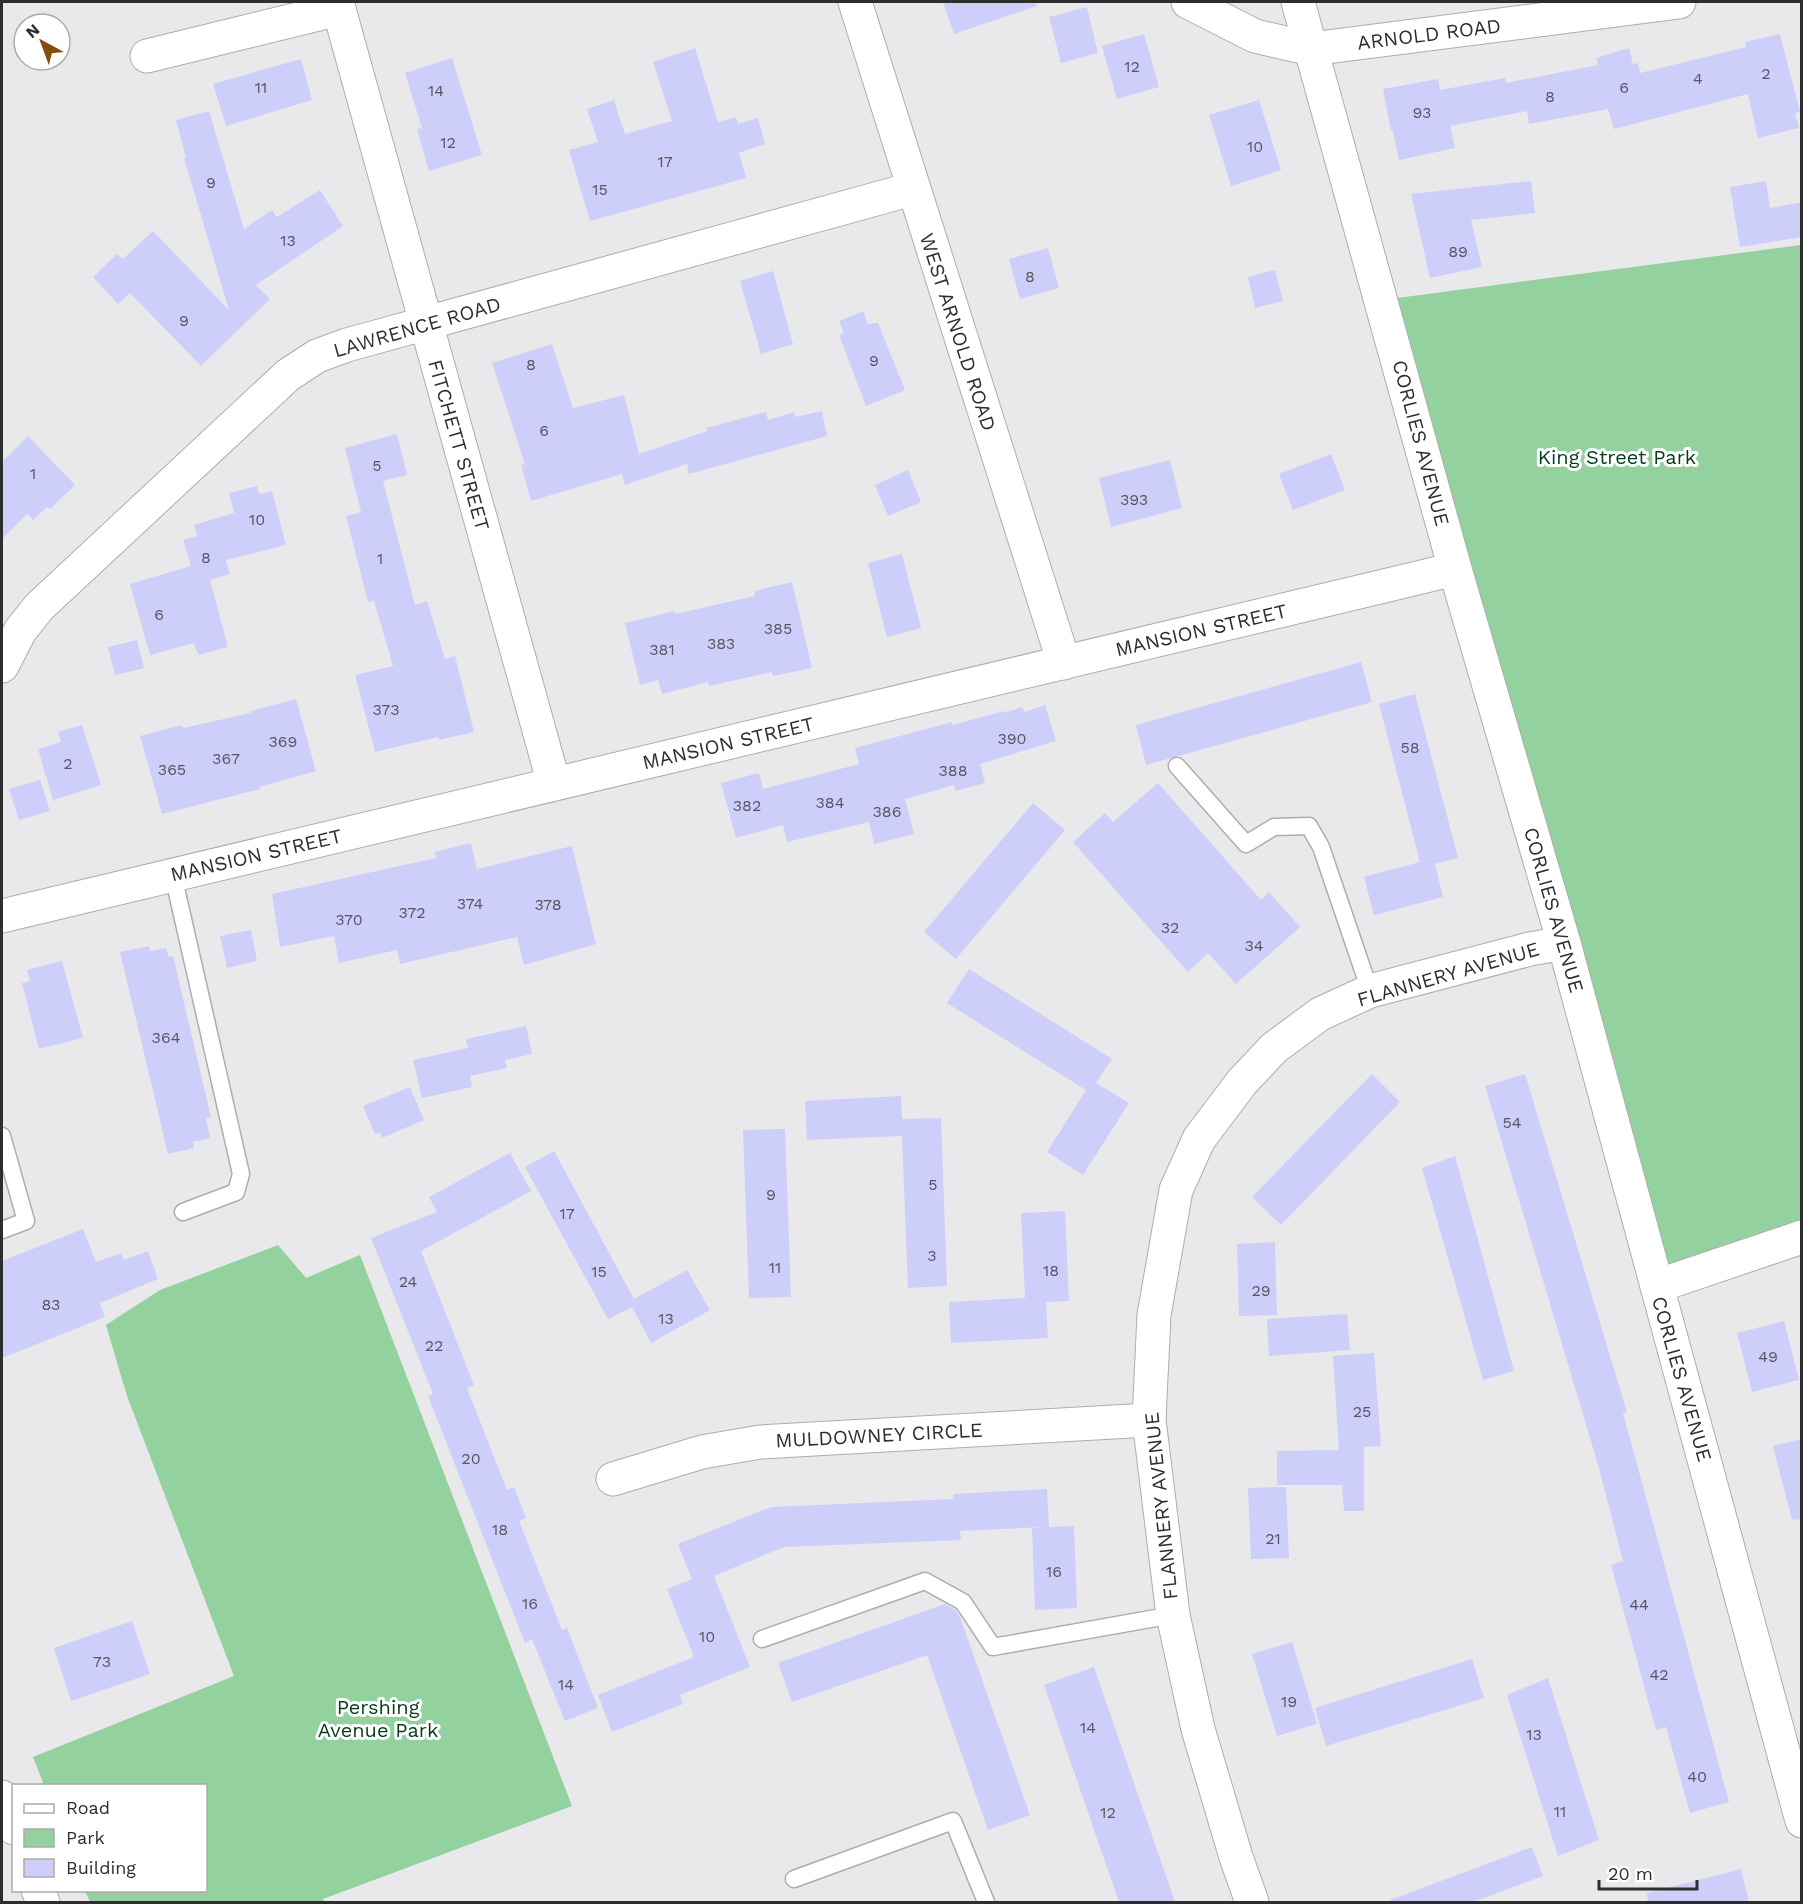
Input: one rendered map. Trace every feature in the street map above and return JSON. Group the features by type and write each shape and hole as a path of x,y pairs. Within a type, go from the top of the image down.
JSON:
{"street":[{"name":"WEST ARNOLD ROAD","path":"855,2 912,189 1064,663"},
{"name":"ARNOLD ROAD","path":"1188,2 1255,36 1311,49 1679,2"},
{"name":"CORLIES AVENUE","path":"1299,2 1455,569 1564,943 1802,1821"},
{"path":"147,57 338,5"},
{"name":"FITCHETT STREET","path":"338,5 554,784"},
{"name":"LAWRENCE ROAD","path":"2,666 20,631 39,607 288,375 317,356 425,323 912,189"},
{"name":"MANSION STREET","path":"2,916 1455,569"},
{"name":"FLANNERY AVENUE","path":"1252,1902 1236,1857 1198,1729 1173,1615 1149,1420 1154,1315 1176,1190 1199,1138 1242,1082 1274,1048 1320,1014 1370,991 1530,949 1564,943"},
{"path":"1656,1286 1802,1237"},
{"name":"MULDOWNEY CIRCLE","path":"613,1479 702,1452 760,1442 1149,1420"},
{"path":"2,1797 12,1823"}],"lane":[{"path":"1177,765 1246,844 1274,827 1309,826 1321,847 1370,991"},
{"path":"173,875 241,1174 236,1192 183,1212"},
{"path":"2,1139 26,1221 2,1230"},
{"path":"762,1640 925,1581 963,1602 993,1647 1173,1615"},
{"path":"794,1879 953,1821 986,1902"}],"green space":[{"name":"King Street Park","path":"1801,245 1801,1237 1657,1286 1382,300"},
{"name":"Pershing Avenue Park","path":"278,1245 306,1278 360,1255 572,1806 323,1899 324,1902 90,1902 85,1892 207,1892 207,1784 44,1784 33,1757 234,1676 127,1396 106,1325 160,1290"}],"building":[{"path":"943,2 1036,2 1037,6 954,34"},
{"path":"1087,7 1098,53 1061,63 1049,17"},
{"path":"1144,34 1159,87 1117,99 1102,46"},
{"path":"1780,34 1800,112 1795,113 1799,128 1758,138 1748,94 1614,129 1608,109 1529,124 1527,111 1450,126 1455,148 1399,160 1383,89 1438,79 1440,90 1505,78 1506,83 1598,65 1596,58 1629,48 1633,64 1638,63 1640,73 1746,47 1745,42"},
{"path":"695,48 718,122 736,117 738,124 758,118 765,144 739,153 746,178 590,221 569,150 598,142 587,109 614,100 625,134 672,121 653,62"},
{"path":"452,58 482,155 429,171 417,129 422,128 405,73"},
{"path":"301,59 312,100 226,126 213,84"},
{"path":"1259,100 1281,170 1231,186 1209,115"},
{"path":"209,111 244,229 272,210 277,217 320,190 343,226 256,285 270,299 201,366 130,293 118,304 93,277 117,254 123,259 153,231 229,310 184,158 186,157 176,120"},
{"path":"1531,181 1535,213 1471,220 1482,267 1430,278 1411,194"},
{"path":"1766,181 1770,208 1802,202 1802,237 1740,247 1730,187"},
{"path":"1048,248 1059,288 1020,299 1009,259"},
{"path":"1275,270 1283,301 1255,308 1248,277"},
{"path":"773,271 793,344 761,354 740,281"},
{"path":"863,311 868,324 878,323 905,390 866,406 839,335 844,333 839,321"},
{"path":"552,344 573,408 624,395 639,454 707,431 706,428 766,412 768,420 794,412 795,417 822,411 827,436 689,474 687,464 625,485 622,474 531,501 521,465 525,464 492,363"},
{"path":"397,434 407,475 383,481 415,605 427,601 445,659 455,656 474,732 439,740 438,737 375,752 355,675 393,666 374,601 368,602 346,516 361,512 345,448"},
{"path":"28,436 75,485 50,509 47,507 33,520 27,514 2,539 2,462"},
{"path":"1331,454 1345,490 1293,510 1279,474"},
{"path":"1170,460 1182,508 1111,527 1099,478"},
{"path":"908,470 921,502 888,516 875,485"},
{"path":"257,486 259,494 272,491 286,545 226,560 230,574 210,580 228,647 198,655 194,643 150,655 130,584 191,566 183,540 197,536 194,525 234,513 229,493"},
{"path":"902,554 921,628 887,637 868,563"},
{"path":"792,582 812,668 773,676 772,672 709,686 708,682 662,694 658,680 640,685 625,623 755,596 754,591"},
{"path":"137,640 144,668 115,675 108,647"},
{"path":"1361,662 1372,702 1146,765 1136,725"},
{"path":"1415,694 1458,858 1435,864 1443,897 1374,915 1364,877 1420,862 1379,704"},
{"path":"296,699 316,771 259,787 260,789 162,814 140,736 182,725 183,728 251,713 251,711"},
{"path":"1045,705 1056,741 980,764 985,783 956,791 954,785 905,799 914,834 874,844 869,822 787,842 783,825 736,838 721,783 759,773 763,789 859,764 855,748 952,722 953,725 1022,707 1024,712"},
{"path":"82,725 101,785 53,800 38,749 61,742 58,732"},
{"path":"40,780 50,811 19,820 9,789"},
{"path":"1158,783 1261,900 1269,892 1300,927 1236,984 1208,953 1188,972 1073,842 1105,813 1113,822"},
{"path":"1033,803 1065,830 956,959 924,932"},
{"path":"471,843 477,869 572,846 596,944 524,965 517,937 400,964 397,950 339,963 334,936 280,947 272,894 436,858 435,852"},
{"path":"251,930 257,961 227,968 220,936"},
{"path":"149,946 150,951 166,948 169,957 173,956 211,1117 206,1118 210,1138 193,1142 194,1148 168,1154 120,952"},
{"path":"62,961 83,1038 39,1049 22,983 30,981 27,970"},
{"path":"969,969 1112,1059 1096,1083 1129,1103 1083,1175 1047,1152 1086,1090 947,1003"},
{"path":"526,1026 532,1054 505,1060 507,1068 470,1076 472,1087 422,1098 413,1060 468,1048 466,1039"},
{"path":"1372,1074 1400,1102 1281,1225 1252,1197"},
{"path":"1525,1074 1627,1412 1623,1413 1729,1802 1690,1813 1666,1727 1656,1730 1611,1565 1623,1561 1599,1468 1485,1086"},
{"path":"410,1087 424,1120 382,1138 380,1132 375,1134 363,1106"},
{"path":"901,1096 902,1119 941,1118 947,1286 908,1288 902,1136 807,1140 805,1101"},
{"path":"785,1129 791,1297 749,1298 743,1130"},
{"path":"554,1151 634,1299 687,1270 710,1310 651,1343 632,1307 608,1319 525,1167"},
{"path":"510,1153 531,1191 421,1251 474,1385 467,1388 507,1490 514,1487 526,1518 519,1521 562,1630 567,1628 598,1708 565,1721 532,1639 525,1643 428,1396 433,1394 371,1238 437,1212 429,1197"},
{"path":"1455,1156 1514,1371 1483,1380 1422,1168"},
{"path":"1065,1211 1069,1301 1046,1302 1048,1338 951,1343 949,1302 1025,1298 1021,1213"},
{"path":"83,1229 96,1262 121,1253 124,1260 148,1251 158,1279 100,1303 105,1317 2,1358 2,1261"},
{"path":"1275,1242 1277,1315 1239,1316 1237,1244"},
{"path":"1347,1314 1350,1350 1269,1356 1267,1319"},
{"path":"1784,1321 1799,1380 1752,1392 1737,1333"},
{"path":"1374,1353 1381,1446 1364,1447 1364,1511 1344,1511 1342,1485 1277,1485 1277,1451 1339,1450 1333,1356"},
{"path":"1802,1439 1802,1519 1792,1520 1773,1446"},
{"path":"1286,1487 1289,1558 1251,1559 1248,1488"},
{"path":"1047,1489 1049,1527 1074,1526 1077,1608 1035,1610 1032,1528 1045,1527 960,1531 961,1540 784,1547 714,1576 750,1667 680,1695 683,1704 612,1732 598,1695 694,1657 667,1589 692,1579 678,1544 771,1507 953,1499 953,1494"},
{"path":"945,1604 956,1610 960,1617 1030,1815 988,1830 927,1655 792,1702 778,1663"},
{"path":"132,1621 150,1674 71,1701 54,1648"},
{"path":"1292,1642 1317,1724 1277,1736 1252,1654"},
{"path":"1472,1659 1484,1698 1326,1746 1315,1708"},
{"path":"1094,1667 1175,1902 1119,1902 1044,1685"},
{"path":"1548,1678 1599,1840 1558,1856 1507,1695"},
{"path":"1532,1847 1543,1876 1473,1902 1390,1902 1390,1900"},
{"path":"1741,1869 1749,1902 1648,1902 1647,1893"}]}
